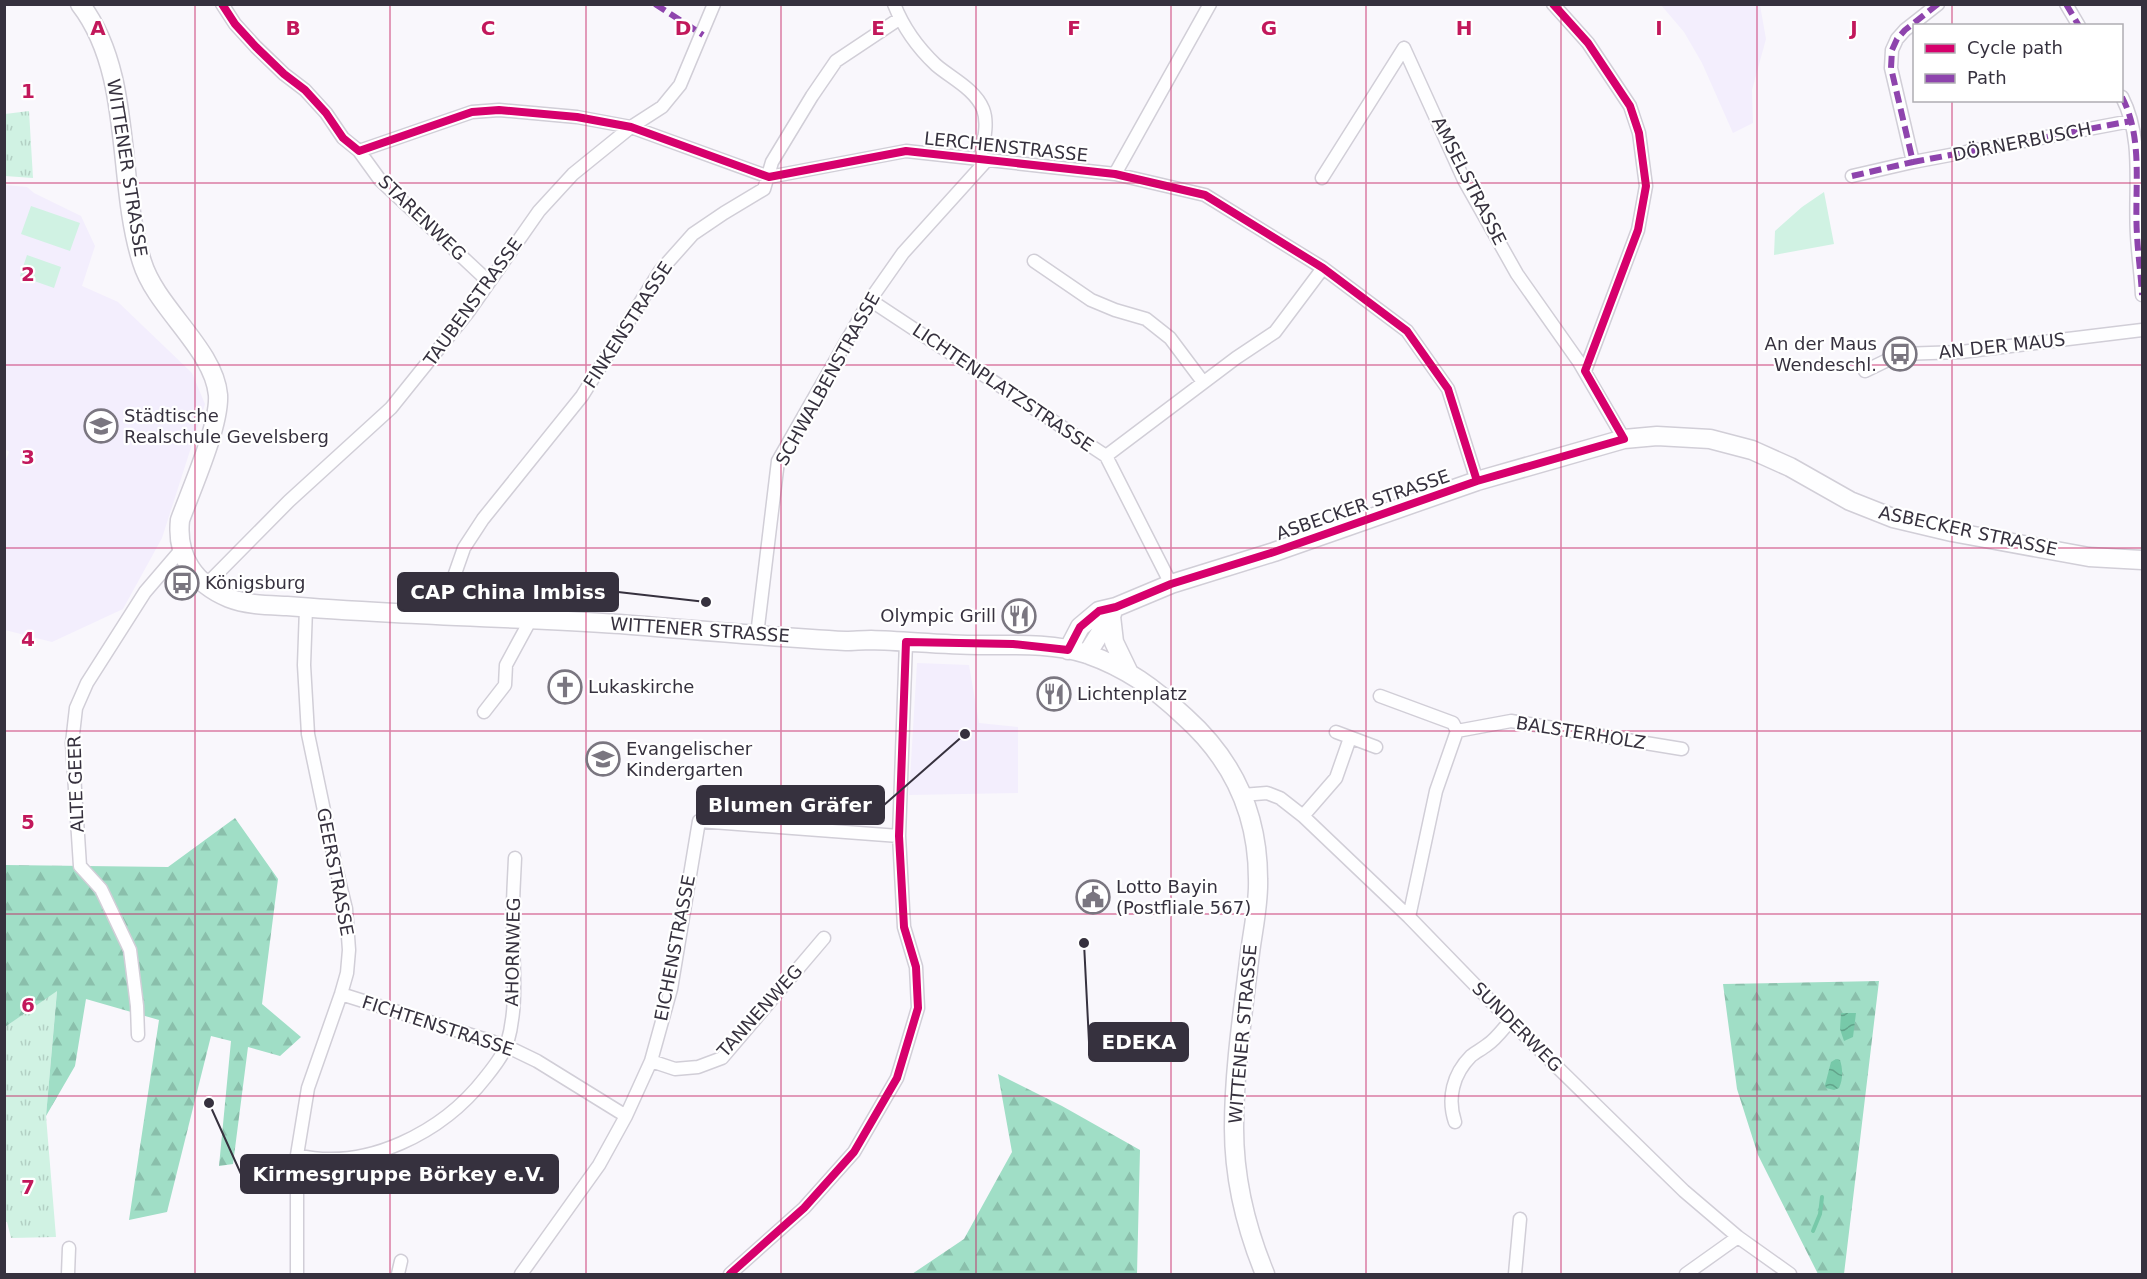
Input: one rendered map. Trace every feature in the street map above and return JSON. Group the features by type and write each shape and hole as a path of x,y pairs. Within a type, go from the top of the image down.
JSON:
{"main road":[{"name":"WITTENER STRASSE","path":"80,4 96,29 111,69 133,227 143,265 153,287 204,358 216,382 218,396 211,436 180,520 178,535 181,550 194,574 206,585 222,595 245,603 306,608 531,619 757,635 1013,644 1068,650 1087,654 1128,671 1166,699 1197,727 1226,763 1242,795 1257,846 1259,884 1238,1064 1234,1141 1246,1222 1264,1275"},
{"name":"ASBECKER STRASSE","path":"1068,650 1080,627 1099,611 1113,612 1172,584 1274,552 1478,481 1624,439 1657,436 1710,439 1752,450 1850,501 1893,518 2089,557 2142,561"},
{"path":"1087,654 1113,612"},
{"path":"1113,612 1114,642 1128,671"}],"street":[{"path":"222,4 235,24 256,47 284,74 305,90 326,112 343,138 359,151 472,112 499,110 566,116 631,127 769,177"},
{"name":"TAUBENSTRASSE","path":"206,585 289,501 391,408 423,370 539,211 573,174 631,127 662,107 680,85 714,4"},
{"path":"894,4 899,19 911,37 934,63 976,96 983,110 985,125 984,160"},
{"path":"1115,174 1210,4"},
{"path":"1552,4 1588,43 1630,106 1639,133 1646,186 1638,230 1585,370"},
{"path":"1912,162 1892,68 1892,50 1897,39 1905,30 1938,4"},
{"path":"2066,4 2078,24"},
{"name":"FINKENSTRASSE","path":"446,615 451,585 464,548 483,519 582,396 660,271 693,234 764,189 772,162 836,61 899,19"},
{"name":"AMSELSTRASSE","path":"1322,178 1404,48 1464,180 1517,274 1585,370 1624,439"},
{"path":"2123,102 2131,121 2138,166 2136,233 2142,295"},
{"name":"DÖRNERBUSCH","path":"1852,176 1912,162 2131,121"},
{"name":"STARENWEG","path":"359,151 380,180 489,282"},
{"name":"LERCHENSTRASSE","path":"769,177 906,151 1115,174 1205,195 1323,268 1407,331 1448,388 1478,481"},
{"name":"SCHWALBENSTRASSE","path":"757,635 778,461 870,300 903,253 984,160"},
{"path":"1034,261 1090,300 1146,319 1170,338 1203,382"},
{"path":"1106,456 1236,357 1275,332 1323,268"},
{"name":"LICHTENPLATZSTRASSE","path":"870,300 1106,456 1172,584"},
{"name":"AN DER MAUS","path":"1865,371 1900,354 1961,352 2142,330"},
{"name":"ALTE GEER","path":"138,1035 130,950 101,889 80,866 72,743 76,708 87,683 146,592 181,550"},
{"name":"GEERSTRASSE","path":"297,1275 297,1155 308,1088 347,973 349,932 308,734 304,665 306,608"},
{"path":"484,712 505,685 506,665 531,619"},
{"path":"730,1275 804,1208 854,1152 897,1078 918,1008 916,967 904,927 899,836 906,642"},
{"path":"1380,696 1453,723 1457,731 1436,791 1409,917"},
{"name":"BALSTERHOLZ","path":"1457,731 1511,721 1682,750"},
{"path":"1336,732 1376,747"},
{"path":"1303,816 1336,778 1350,738"},
{"name":"SUNDERWEG","path":"1242,795 1267,793 1280,798 1303,816 1409,917 1510,1021 1684,1191 1738,1237 1790,1275"},
{"name":"EICHENSTRASSE","path":"521,1275 599,1165 626,1116 651,1061 671,989 699,821 899,836"},
{"name":"AHORNWEG","path":"506,1046 512,1020 515,984 513,930 515,858"},
{"name":"TANNENWEG","path":"651,1061 675,1069 698,1067 722,1058 824,938"},
{"name":"FICHTENSTRASSE","path":"341,994 506,1046 537,1061 626,1116"},
{"path":"1455,1122 1450,1107 1451,1092 1459,1073 1471,1056 1488,1045 1510,1021"},
{"path":"297,1155 311,1159 341,1159 375,1152 407,1140 451,1114 466,1101 506,1046"},
{"path":"1515,1275 1520,1219"},
{"path":"1686,1275 1738,1237"},
{"path":"68,1275 69,1248"},
{"path":"398,1275 401,1261"}],"shaded area":[{"path":"1661,5 1760,5 1766,39 1752,90 1753,123 1733,133 1702,63 1684,32"},
{"name":"Städtische Realschule Gevelsberg","path":"5,185 27,187 34,193 81,216 95,246 82,286 118,302 192,373 205,404 162,538 123,609 52,642 5,630 4,465 9,452 4,448"},
{"path":"917,663 969,665 979,723 1018,727 1018,793 909,795"}],"green space":[{"path":"29,111 33,178 5,176 5,114"},
{"path":"1824,192 1834,244 1774,255 1775,231 1802,207"},
{"path":"31,206 80,223 70,251 21,234"},
{"path":"27,255 61,267 54,288 20,276"},
{"path":"235,818 278,879 262,1004 301,1037 280,1056 248,1047 233,1164 219,1166 231,1041 211,1036 167,1212 129,1220 159,1020 86,999 75,1066 46,1116 57,991 5,1027 5,865 168,867"},
{"path":"1879,981 1844,1274 1818,1274 1758,1155 1737,1089 1723,984"},
{"path":"57,990 46,1116 56,1237 11,1238 7,1222 5,1222 5,1027"},
{"path":"998,1074 1062,1106 1140,1150 1137,1274 912,1274 964,1239 1012,1152"}],"water":[{"path":"1841,1013 1856,1013 1853,1037 1844,1041 1840,1029"},
{"path":"1836,1059 1840,1060 1842,1074 1839,1088 1834,1090 1826,1088 1825,1085 1831,1062"}],"waterway":[{"path":"1813,1231 1820,1214 1822,1197"}],"marked path":[{"path":"655,4 703,35"},
{"path":"1938,4 1905,30 1897,39 1892,50 1891,68 1913,162 2131,121"},
{"path":"2066,4 2078,24"},
{"path":"2123,99 2129,113 2136,147 2136,218 2142,295"},
{"path":"1852,176 1913,162"}],"cycle path":[{"path":"222,4 235,24 256,47 284,74 305,90 326,113 343,138 359,151 472,112 499,110 577,117 631,127 769,177 906,151 1115,174 1205,195 1323,268 1407,331 1448,389 1477,481"},
{"path":"730,1274 804,1208 854,1152 897,1078 918,1008 916,967 904,927 899,836 906,642 1013,644 1068,650 1080,627 1099,611 1116,607 1171,584 1274,552 1477,481 1624,439 1585,371 1638,230 1646,186 1639,133 1630,106 1588,43 1553,4"}],"place":[{"name":"An der Maus Wendeschl.","path":"1900,354"},
{"name":"Städtische Realschule Gevelsberg","path":"101,426"},
{"name":"Königsburg","path":"182,583"},
{"name":"CAP China Imbiss","path":"706,602"},
{"name":"Olympic Grill","path":"1019,616"},
{"name":"Lukaskirche","path":"565,687"},
{"name":"Lichtenplatz","path":"1054,694"},
{"name":"Blumen Gräfer","path":"965,734"},
{"name":"Evangelischer Kindergarten","path":"603,759"},
{"name":"Lotto Bayin (Postfliale 567)","path":"1093,897"},
{"name":"EDEKA","path":"1084,943"},
{"name":"Kirmesgruppe Börkey e.V.","path":"209,1103"}]}
